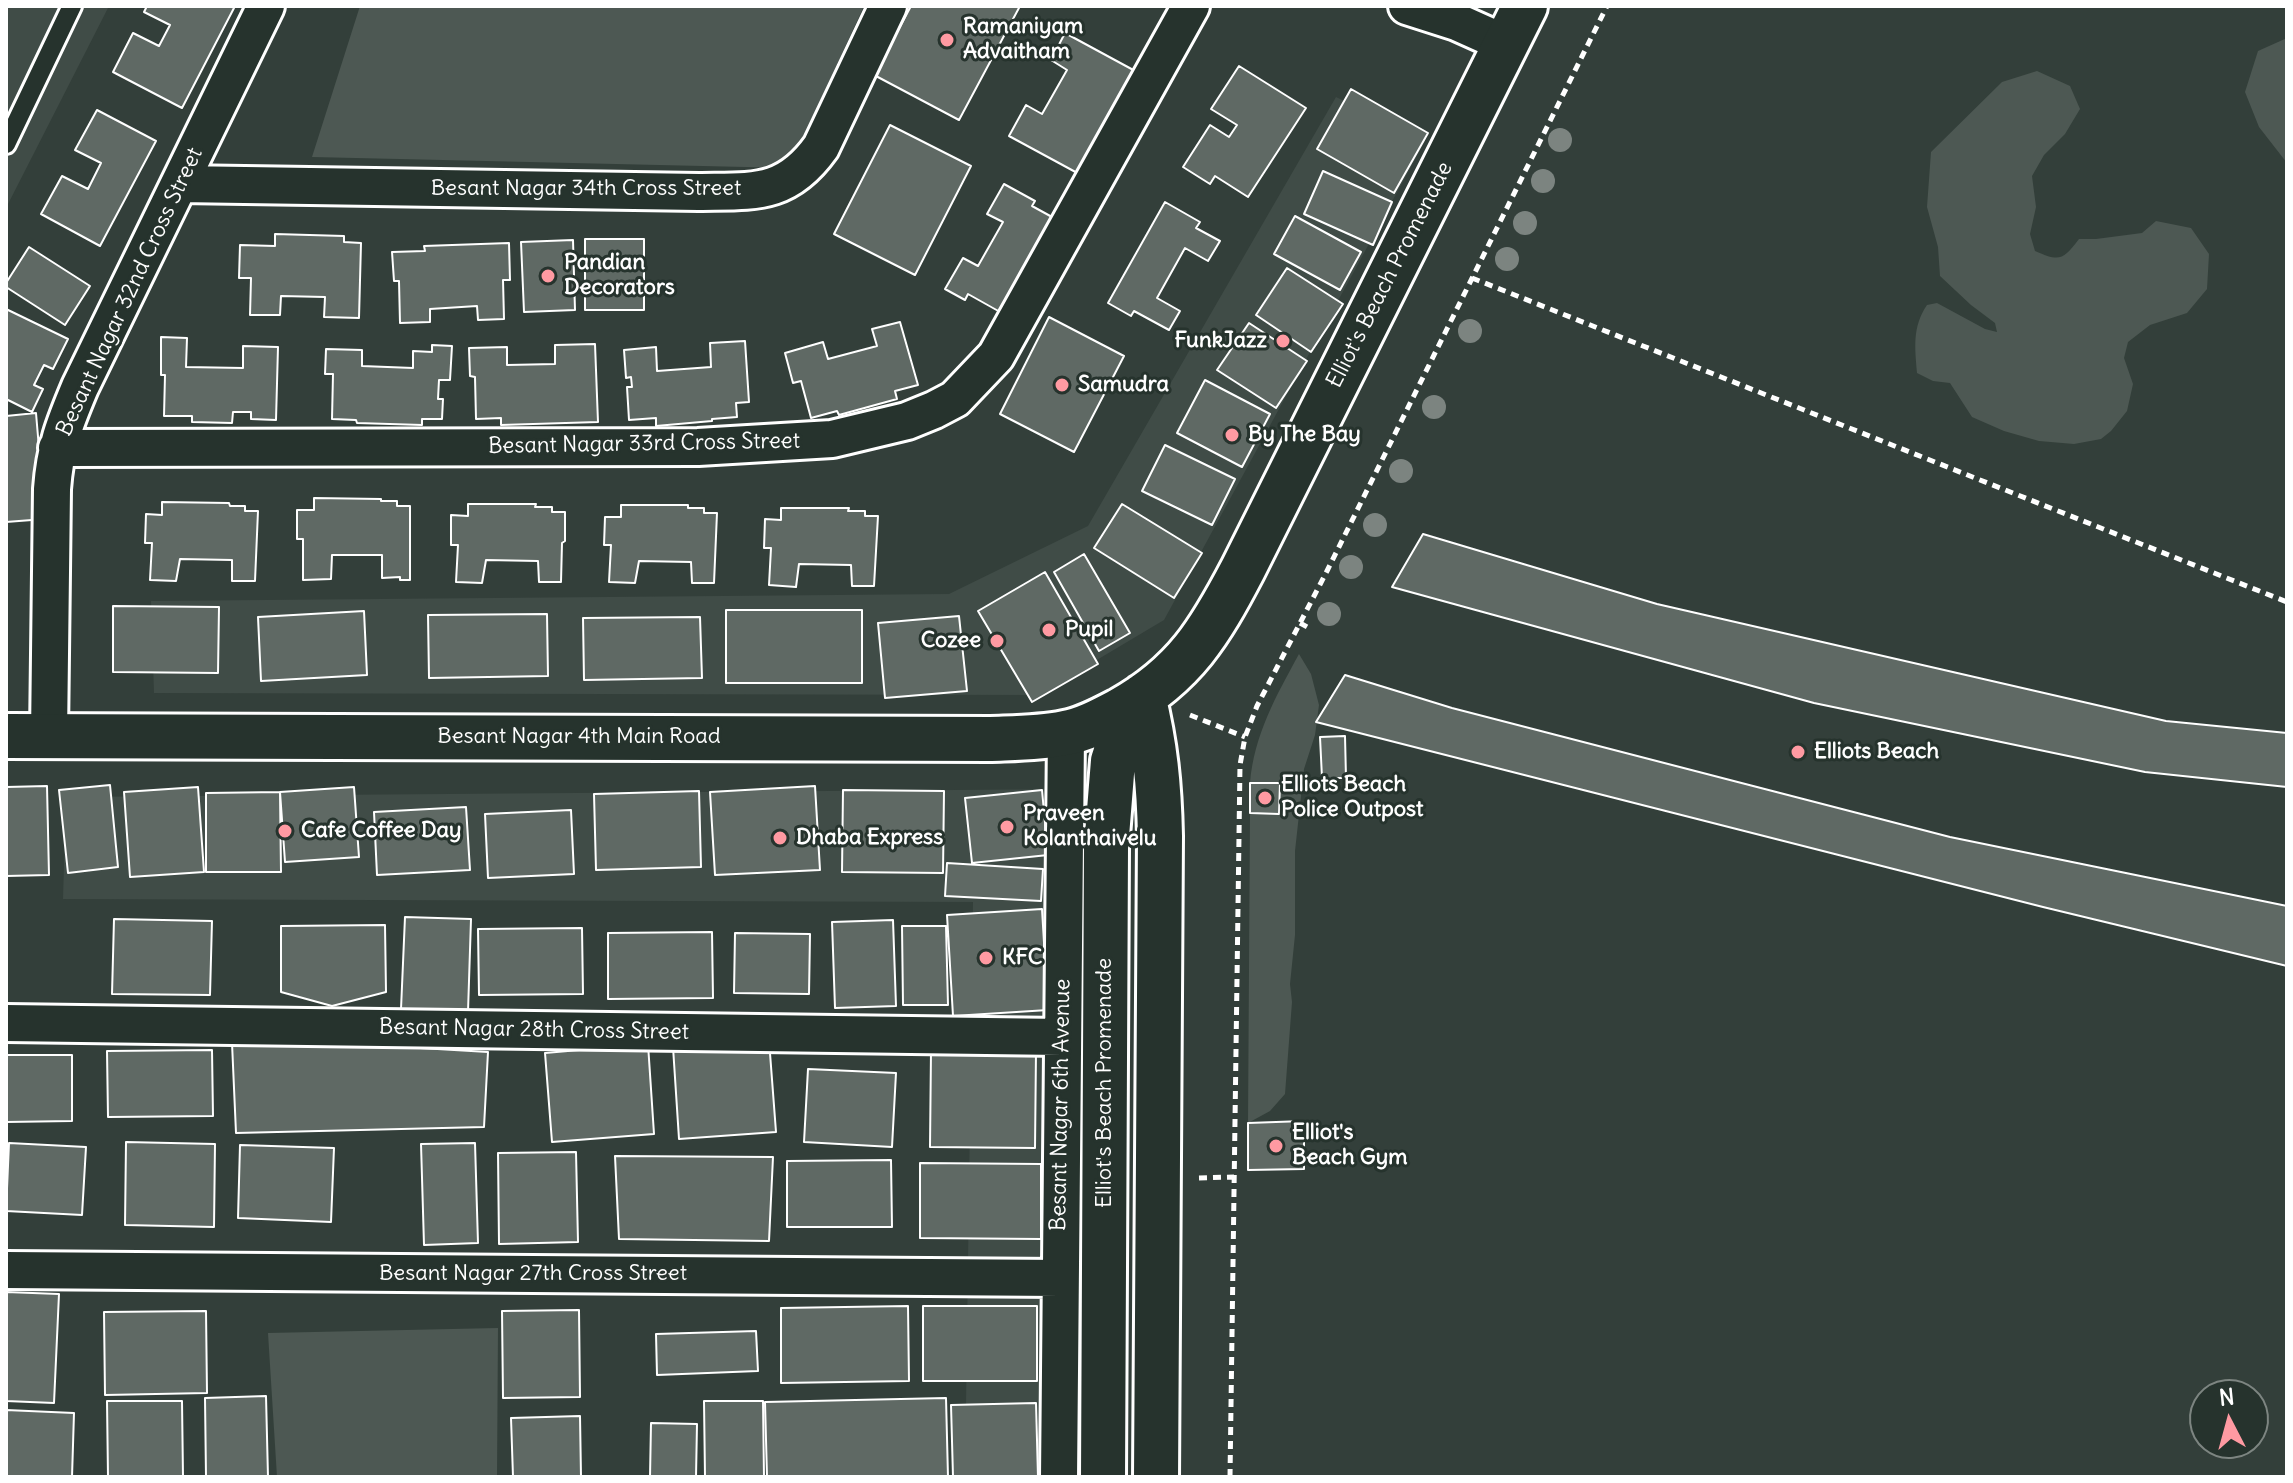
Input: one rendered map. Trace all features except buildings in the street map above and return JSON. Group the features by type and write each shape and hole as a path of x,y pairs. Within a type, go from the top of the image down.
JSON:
{"street":[{"name":"Besant Nagar 32nd Cross Street","path":"49,736 52,489 62,430 80,387 266,6"},
{"name":"Besant Nagar 34th Cross Street","path":"180,184 699,192 750,191 786,182 807,166 821,147 888,6"},
{"name":"Besant Nagar 33rd Cross Street","path":"57,448 698,447 832,439 907,421 955,399 996,356 1191,6"},
{"path":"1407,6 1457,22 1516,25"},
{"name":"Elliot's Beach Promenade","path":"1103,1477 1106,848 1113,761 1125,724 1143,696 1170,676 1196,649 1226,601 1516,25"},
{"path":"1143,696 1158,777 1160,836 1156,1477"},
{"name":"Besant Nagar 4th Main Road","path":"6,736 991,739 1066,733 1106,718 1143,696"},
{"name":"Besant Nagar 6th Avenue","path":"1059,1477 1066,733"},
{"name":"Besant Nagar 28th Cross Street","path":"6,1023 1062,1037"},
{"name":"Besant Nagar 27th Cross Street","path":"6,1270 1060,1278"}],"lane":[{"path":"6,144 72,6"}],"path":[{"path":"1230,1477 1240,765 1245,737 1257,706 1607,6"},
{"path":"1472,278 2287,602"},
{"path":"1300,623 1311,629"},
{"path":"1143,696 1245,737"}],"shaded area":[{"path":"6,6 109,6 6,208"},
{"path":"360,6 864,6 789,168 312,157"},
{"path":"2287,38 2287,163 2259,127 2245,92 2258,51"},
{"path":"2037,71 2070,86 2080,109 2065,134 2044,155 2032,176 2036,207 2030,234 2035,251 2056,258 2065,255 2079,239 2142,233 2156,221 2191,228 2209,254 2207,289 2187,313 2150,325 2128,342 2124,358 2133,384 2127,411 2101,439 2074,444 2039,441 1972,417 1950,383 1933,381 1917,373 1917,330 1927,305 1937,303 1985,329 1997,332 1995,323 1940,276 1938,247 1927,207 1931,152 2002,82"},
{"path":"1336,97 1425,141 1164,620 1038,695 154,693 151,601 949,594 1088,526"},
{"path":"1299,654 1311,674 1319,705 1315,735 1304,769 1295,851 1295,935 1285,1094 1270,1111 1248,1123 1250,813 1279,813 1279,783 1250,783 1261,732"},
{"path":"1080,789 1062,1477 965,1477 973,902 63,899 66,797"},
{"path":"498,1328 497,1477 277,1477 268,1333"}],"place":[{"name":"Ramaniyam Advaitham","path":"947,40"},
{"name":"Pandian Decorators","path":"548,276"},
{"name":"FunkJazz","path":"1283,341"},
{"name":"Samudra","path":"1062,385"},
{"name":"By The Bay","path":"1232,435"},
{"name":"Pupil","path":"1049,630"},
{"name":"Cozee","path":"997,641"},
{"name":"Elliots Beach","path":"1798,752"},
{"name":"Elliots Beach Police Outpost","path":"1265,798"},
{"name":"Praveen Kolanthaivelu","path":"1007,827"},
{"name":"Cafe Coffee Day","path":"285,831"},
{"name":"Dhaba Express","path":"780,838"},
{"name":"KFC","path":"986,958"},
{"name":"Elliot's Beach Gym","path":"1276,1146"}]}
